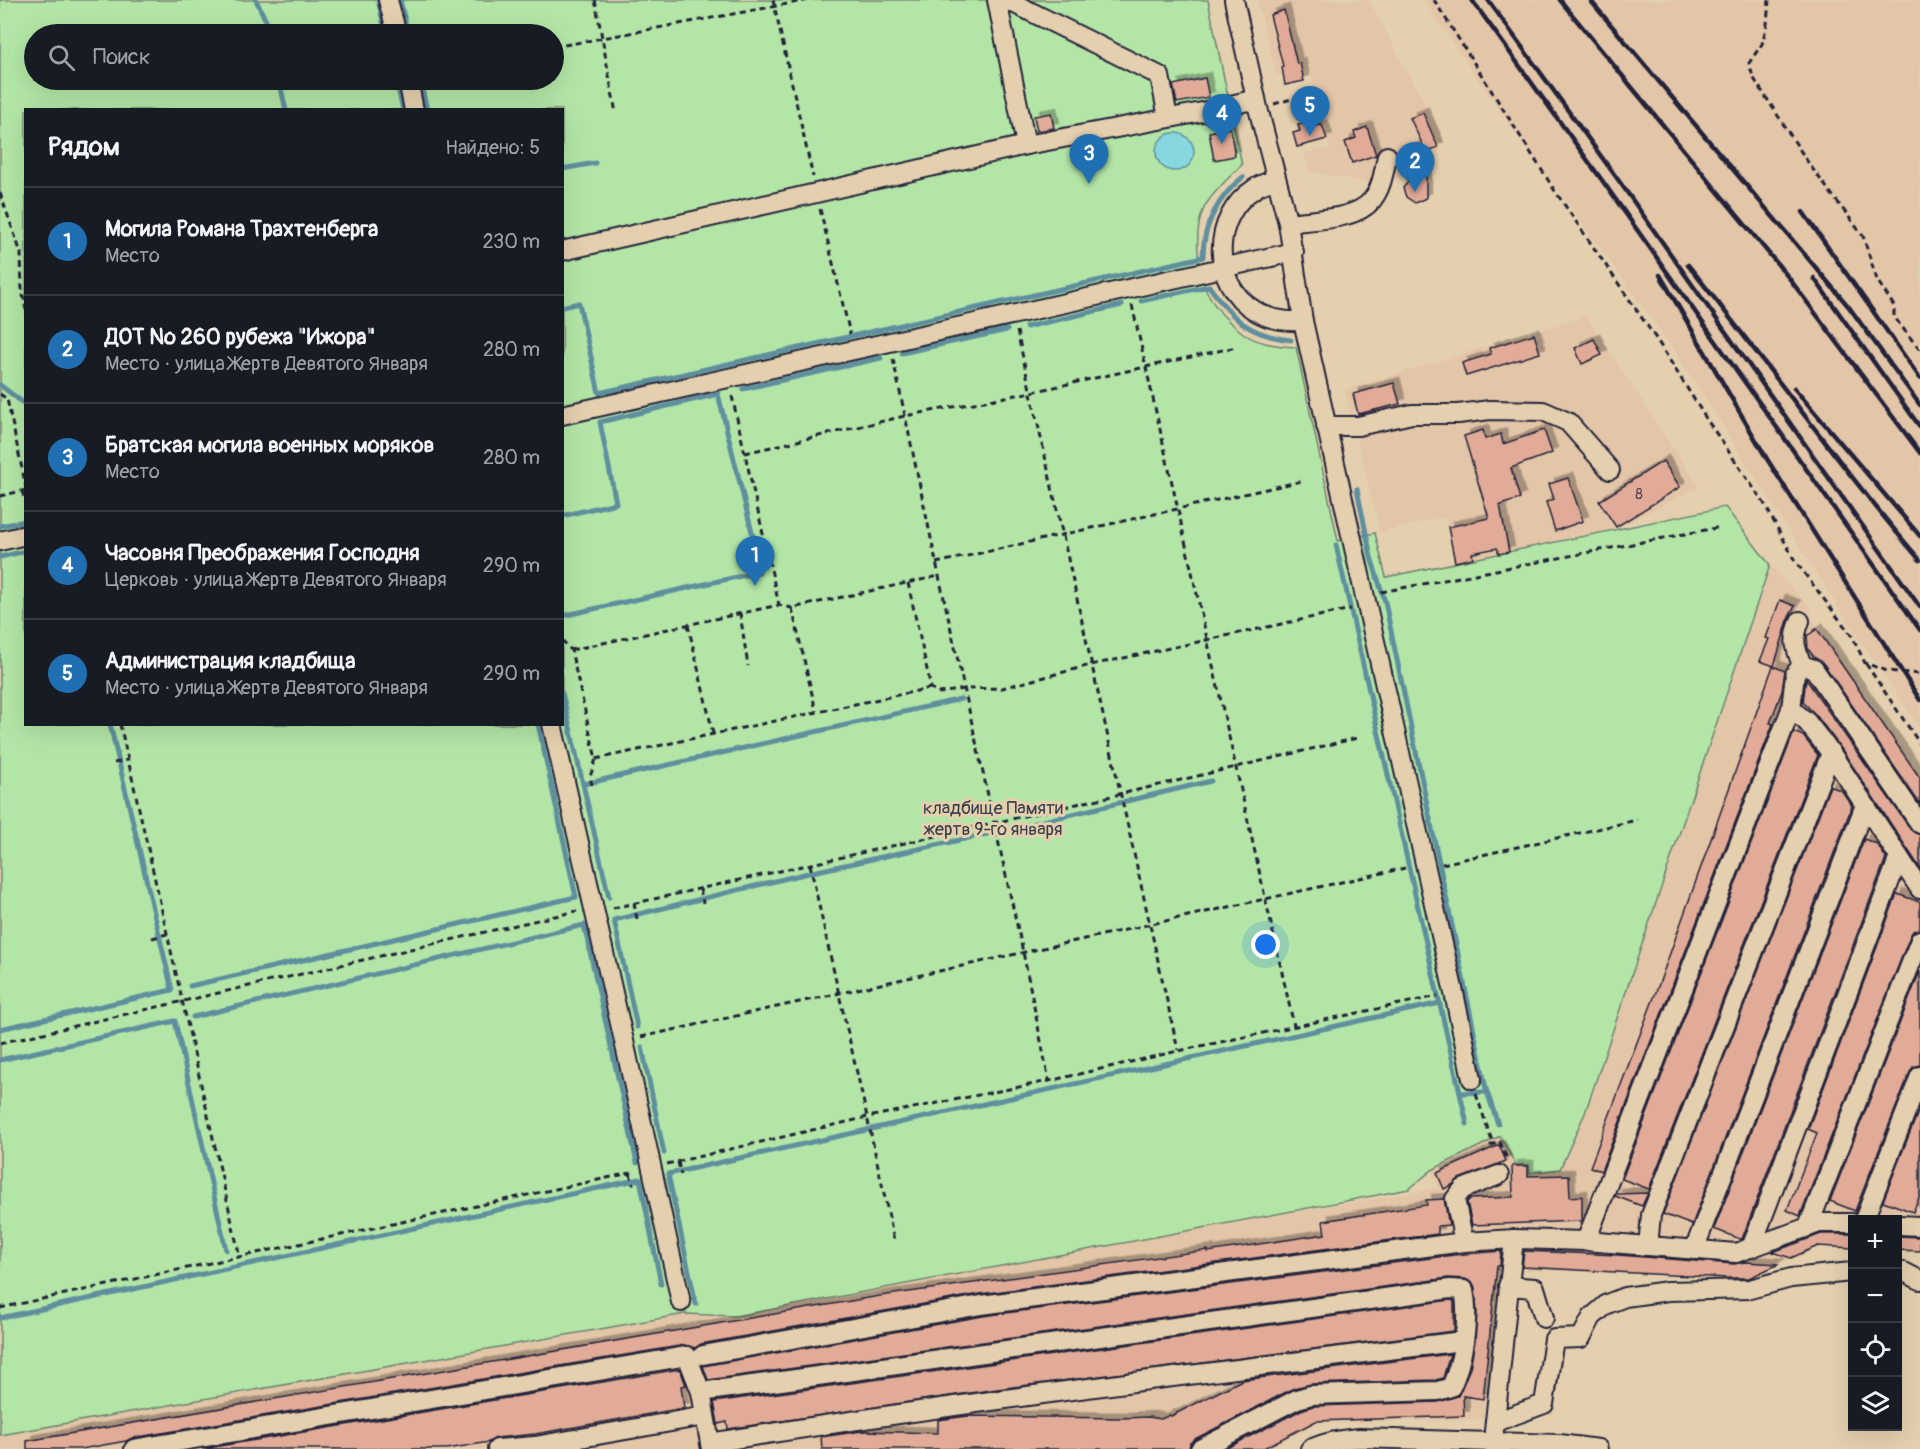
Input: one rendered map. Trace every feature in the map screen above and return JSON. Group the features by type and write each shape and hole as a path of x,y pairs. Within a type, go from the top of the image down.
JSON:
{"street":[{"path":"388,0 394,24"},
{"path":"997,0 1026,145"},
{"path":"1007,0 1160,76 1168,118"},
{"path":"1234,0 1256,99 1288,223 1303,321 1474,1088"},
{"path":"410,90 414,108"},
{"path":"564,251 1026,145 1202,112 1256,99"},
{"path":"1288,223 1343,216 1359,211 1372,200 1378,190 1387,156"},
{"path":"1276,179 1255,188 1238,203 1226,223 1221,245 1223,268 1234,291 1253,310 1277,320 1303,321"},
{"path":"564,415 1294,252"},
{"path":"1326,426 1358,426 1412,414 1458,414 1490,410 1543,411 1568,422 1610,470"},
{"path":"0,541 24,535"},
{"path":"1800,621 1794,638 1802,665"},
{"path":"1586,1241 1791,710 1795,674 1802,665"},
{"path":"1802,665 1814,669 1920,824"},
{"path":"1791,710 1807,722 1831,753 1920,889"},
{"path":"552,726 681,1302"},
{"path":"1648,1246 1651,1215 1831,753"},
{"path":"1694,1250 1865,805"},
{"path":"1751,1248 1899,857"},
{"path":"1808,1227 1920,940"},
{"path":"1866,1215 1920,1076"},
{"path":"1464,1242 1455,1199 1463,1189 1499,1175"},
{"path":"703,1354 981,1305 1464,1242 1514,1239 1586,1241 1736,1253 1819,1223 1848,1223"},
{"path":"1493,1442 1514,1239"},
{"path":"1495,1422 1544,1404 1554,1339 1581,1338 1592,1317 1607,1304 1624,1297 1668,1291 1750,1289 1791,1278 1848,1272"},
{"path":"1902,1272 1920,1280"},
{"path":"1508,1286 1535,1288 1544,1318"},
{"path":"701,1392 1450,1289 1464,1290 1467,1303 1463,1341 1456,1376 1450,1387 1438,1391 1311,1395 1297,1399 1200,1449"},
{"path":"134,1449 687,1356 701,1392 710,1446 942,1407 1463,1341"},
{"path":"497,1449 535,1446 705,1416"},
{"path":"1310,1449 1343,1439 1392,1444 1456,1445 1493,1442 1560,1444 1598,1449"},
{"path":"535,1446 590,1449"}],"path":[{"path":"595,0 616,114"},
{"path":"772,0 848,327"},
{"path":"564,44 809,0"},
{"path":"1434,0 1555,191 1657,340 1717,437 1764,504 1795,561 1852,636 1865,663 1920,744"},
{"path":"1769,0 1762,44 1749,63 1753,77 1809,164 1863,236 1877,280 1894,306 1894,317 1920,350"},
{"path":"0,193 21,253 24,300"},
{"path":"1128,289 1294,1026"},
{"path":"1013,315 1178,1051"},
{"path":"889,342 1023,952 1049,1081"},
{"path":"746,453 905,416 1032,392 1236,347"},
{"path":"728,378 779,605"},
{"path":"0,394 7,399 24,489 0,496"},
{"path":"936,563 1302,481"},
{"path":"1386,591 1720,527"},
{"path":"571,651 779,605 792,608 939,576"},
{"path":"908,583 931,688"},
{"path":"792,608 816,711"},
{"path":"596,759 931,688 939,693 965,689 1002,688 1090,665 1348,609"},
{"path":"740,614 748,666"},
{"path":"688,625 713,733"},
{"path":"564,642 571,651 596,759 590,777 592,785"},
{"path":"1865,663 1887,670 1920,674"},
{"path":"120,726 240,1258"},
{"path":"0,1044 593,907 612,908 1120,795 1357,738"},
{"path":"114,764 128,760"},
{"path":"1445,863 1637,820"},
{"path":"810,864 894,1241"},
{"path":"624,1041 1405,868"},
{"path":"700,889 703,903"},
{"path":"634,903 637,919"},
{"path":"152,938 168,934"},
{"path":"0,1308 630,1173 868,1117 1049,1081 1178,1051 1434,997"},
{"path":"1474,1088 1492,1141 1491,1144 1500,1142 1509,1162 1499,1175"},
{"path":"678,1162 681,1174"},
{"path":"630,1173 633,1185"}],"shaded area":[{"path":"1257,0 1369,0 1443,138 1436,165 1389,182 1373,183 1310,172 1304,153 1330,148 1310,71 1277,75"},
{"path":"1424,0 1920,0 1920,728 1842,613 1671,345 1490,97"},
{"path":"1586,316 1699,487 1616,528 1456,563 1444,517 1380,532 1345,390"},
{"path":"1770,565 1808,606 1819,630 1920,774 1920,1251 1902,1249 1902,1215 1848,1215 1848,1246 1826,1244 1756,1275 1500,1270 1483,1419 1318,1423 1267,1449 0,1449 0,1434 685,1313 1439,1188 1432,1170 1500,1136 1516,1164 1560,1169 1585,1113"}],"green space":[{"name":"кладбище Памяти жертв 9-го января","path":"0,0 1208,0 1242,165 1213,195 1201,215 1198,249 1201,272 1207,292 1214,304 1238,329 1262,342 1296,347 1338,541 1375,533 1386,577 1725,507 1770,565 1585,1113 1560,1169 1530,1173 1529,1165 1516,1165 1500,1136 1432,1170 1409,1189 736,1316 685,1314 0,1435"}],"water":[{"path":"1175,133 1188,139 1194,152 1188,165 1175,171 1162,165 1156,152 1162,139"}],"building":[{"path":"1284,10 1297,64 1300,63 1304,81 1285,85 1283,66 1270,15"},
{"path":"1205,78 1209,97 1177,103 1173,85"},
{"path":"1051,113 1054,128 1037,131 1034,116"},
{"path":"1423,113 1438,147 1426,152 1410,118"},
{"path":"1315,120 1316,126 1322,125 1327,139 1297,147 1293,133 1300,131 1298,125"},
{"path":"1367,127 1376,155 1352,163 1345,142 1356,138 1354,132"},
{"path":"1230,128 1235,156 1214,160 1209,132"},
{"path":"1416,147 1426,177 1426,198 1415,203 1406,197 1403,188 1408,182 1398,153"},
{"path":"1534,334 1540,353 1466,376 1462,363 1491,354 1489,348"},
{"path":"1594,339 1602,355 1582,364 1575,348"},
{"path":"1394,383 1400,404 1358,414 1353,394"},
{"path":"1483,430 1485,439 1501,434 1503,444 1544,430 1552,453 1511,468 1520,499 1500,505 1509,552 1499,554 1497,548 1472,553 1473,558 1455,562 1448,527 1489,518 1464,436"},
{"path":"1663,461 1680,487 1616,527 1599,501"},
{"path":"1568,478 1583,521 1555,531 1546,502 1554,499 1549,484"},
{"path":"1780,600 1795,606 1789,617 1774,666 1760,661"},
{"path":"1817,629 1920,778 1920,804 1823,663 1808,649 1807,636"},
{"path":"1773,666 1785,671 1782,691 1770,723 1773,724 1601,1171 1590,1167 1659,984"},
{"path":"1806,679 1911,830 1920,835 1920,868 1840,747 1803,702"},
{"path":"1794,732 1803,736 1818,755 1649,1189 1622,1179"},
{"path":"1830,786 1842,791 1852,806 1692,1225 1663,1214"},
{"path":"1864,839 1877,844 1886,858 1742,1239 1740,1239 1714,1229"},
{"path":"1897,894 1920,902 1920,929 1913,931 1910,936 1800,1216 1787,1210 1817,1133 1808,1129"},
{"path":"1920,971 1920,1065 1913,1067 1910,1072 1855,1211 1830,1201"},
{"path":"1920,1107 1920,1195 1913,1212 1883,1201"},
{"path":"1499,1145 1506,1161 1459,1179 1444,1189 1437,1173"},
{"path":"1512,1166 1528,1166 1528,1176 1569,1175 1570,1197 1582,1196 1582,1221 1472,1225 1467,1202 1470,1199 1513,1197"},
{"path":"1648,1193 1642,1206 1615,1196 1616,1194"},
{"path":"1444,1199 1449,1225 1438,1226 1438,1234 980,1294 701,1344 695,1348 685,1345 132,1438 81,1449 27,1449 27,1441 880,1296 1325,1234 1323,1221 1427,1205 1426,1200"},
{"path":"1821,1234 1848,1234 1848,1248 1818,1246 1791,1258 1773,1252"},
{"path":"1902,1236 1920,1237 1920,1251 1902,1250"},
{"path":"1501,1251 1500,1266 1497,1266 1483,1399 1463,1396 1464,1416 1316,1421 1262,1449 1225,1449 1313,1406 1438,1402 1458,1396 1470,1368 1475,1341 1477,1313 1473,1283 1465,1279 1448,1278 708,1380 703,1366 983,1316 1454,1255"},
{"path":"1524,1251 1618,1255 1734,1264 1745,1262 1779,1264 1749,1278 1728,1278 1522,1267"},
{"path":"1454,1301 1454,1331 990,1390 728,1429 727,1422 718,1424 714,1402"},
{"path":"1450,1354 1443,1378 1436,1380 1311,1384 1294,1388 1195,1439 1190,1443 1189,1449 822,1449 821,1437 862,1431 938,1433 938,1420 968,1416 1149,1417 1161,1419 1242,1380"},
{"path":"680,1369 686,1385 681,1386 684,1408 535,1434 496,1438 489,1442 447,1449 202,1449"}],"waterway":[{"path":"256,0 268,24"},
{"path":"378,0 384,24"},
{"path":"400,0 406,24"},
{"path":"281,90 286,108"},
{"path":"398,90 403,108"},
{"path":"422,90 427,108"},
{"path":"564,169 595,163"},
{"path":"564,307 579,303 599,393 1203,257 1209,223 1226,193 1243,177"},
{"path":"1141,301 1209,286 1234,317 1243,324 1264,334 1291,340"},
{"path":"1026,327 1122,305"},
{"path":"902,353 1007,330"},
{"path":"743,389 881,358"},
{"path":"0,385 24,403"},
{"path":"564,516 616,503 600,422 718,394 759,561"},
{"path":"1357,489 1371,557 1385,602 1486,1089 1498,1124"},
{"path":"0,526 24,521"},
{"path":"1336,545 1467,1124"},
{"path":"0,557 24,551"},
{"path":"564,616 759,572"},
{"path":"584,784 961,699"},
{"path":"564,702 609,897"},
{"path":"0,1029 172,990 110,726"},
{"path":"190,986 576,897 538,726"},
{"path":"637,1027 614,920 1211,781"},
{"path":"193,1017 584,925 637,1163"},
{"path":"696,1304 668,1174 1440,1003"},
{"path":"0,1060 175,1021 226,1250"},
{"path":"642,1047 664,1153"},
{"path":"1460,1093 1487,1092"},
{"path":"0,1318 640,1179 661,1284"}],"railway":[{"path":"1472,0 1920,630"},
{"path":"1488,0 1920,607"},
{"path":"1560,0 1789,278 1920,453"},
{"path":"1590,0 1849,307 1920,405"},
{"path":"1803,212 1920,378"},
{"path":"1688,265 1860,487 1920,560"},
{"path":"1660,275 1767,459 1920,700"},
{"path":"1814,278 1920,427"},
{"path":"1794,388 1920,536"}],"place":[{"name":"Администрация кладбища","path":"1310,136"},
{"name":"Часовня Преображения Господня","path":"1222,144"},
{"name":"Братская могила военных моряков","path":"1089,184"},
{"name":"ДОТ № 260 рубежа \"Ижора\"","path":"1415,192"},
{"name":"Могила Романа Трахтенберга","path":"755,586"}]}
